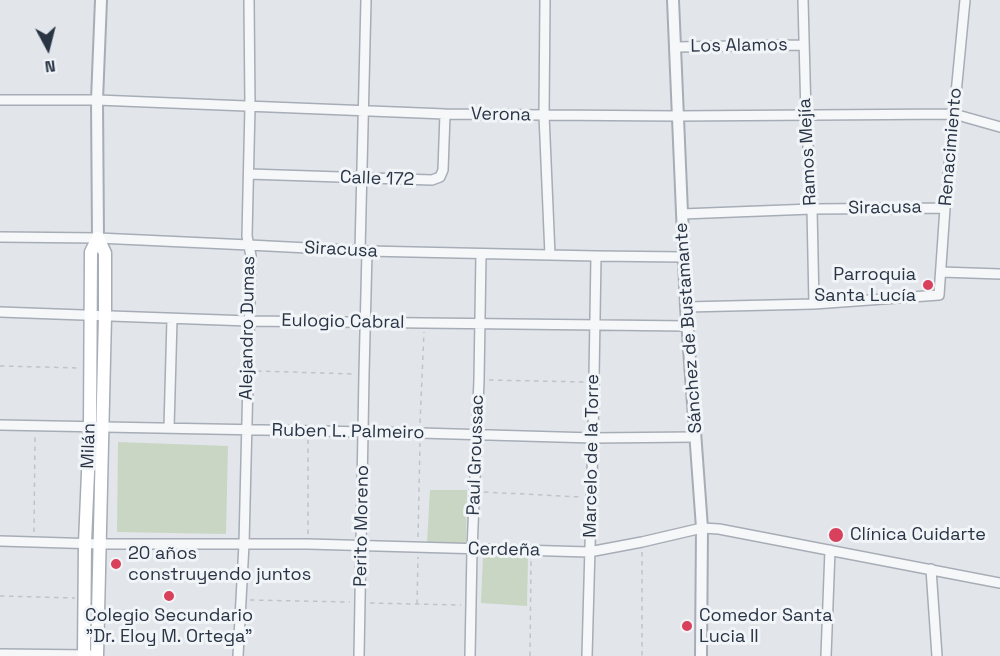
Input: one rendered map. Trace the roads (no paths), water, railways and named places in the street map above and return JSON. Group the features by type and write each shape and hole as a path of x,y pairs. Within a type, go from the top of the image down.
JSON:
{"main road":[{"name":"Milán","path":"97,656 99,544 96,426 91,369 91,252 98,238"},
{"name":"Milán","path":"84,656 85,543 105,316 105,253 98,238"}],"street":[{"name":"Milán","path":"98,238 97,100 101,0"},
{"name":"Alejandro Dumas","path":"238,656 251,256 248,236 249,0"},
{"name":"Perito Moreno","path":"359,656 364,432 365,323 362,178 366,0"},
{"path":"545,0 544,115 550,255"},
{"name":"Sánchez de Bustamante","path":"673,0 683,256 702,528 701,656"},
{"name":"Ramos Mejía","path":"803,0 814,304"},
{"name":"Renacimiento","path":"814,304 939,295 965,0"},
{"name":"Los Alamos","path":"675,47 804,45"},
{"name":"Verona","path":"0,100 97,100 445,114 677,116 954,114 1000,127"},
{"name":"Calle 172","path":"249,174 432,180 440,177 443,170 445,114"},
{"name":"Siracusa","path":"682,214 812,209 945,208"},
{"name":"Siracusa","path":"0,237 98,238 364,251 683,256"},
{"name":"Paul Groussac","path":"470,656 481,254"},
{"name":"Marcelo de la Torre","path":"586,656 596,256"},
{"path":"941,272 1000,274"},
{"path":"686,307 814,304"},
{"name":"Eulogio Cabral","path":"0,312 249,321 687,326"},
{"path":"169,428 172,319"},
{"name":"Ruben L. Palmeiro","path":"0,425 593,438 695,437"},
{"name":"Cerdeña","path":"0,541 99,544 308,544 589,552 702,528 718,528 1000,583"},
{"path":"826,656 830,550"},
{"path":"931,569 938,656"},
{"path":"0,654 97,656"}],"place":[{"name":"Parroquia Santa Lucía","path":"928,285"},
{"name":"Clínica Cuidarte","path":"836,535"},
{"name":"20 años construyendo juntos","path":"116,564"},
{"name":"Colegio Secundario \"Dr. Eloy M. Ortega\"","path":"169,596"},
{"name":"Comedor Santa Lucia II","path":"687,626"}]}
